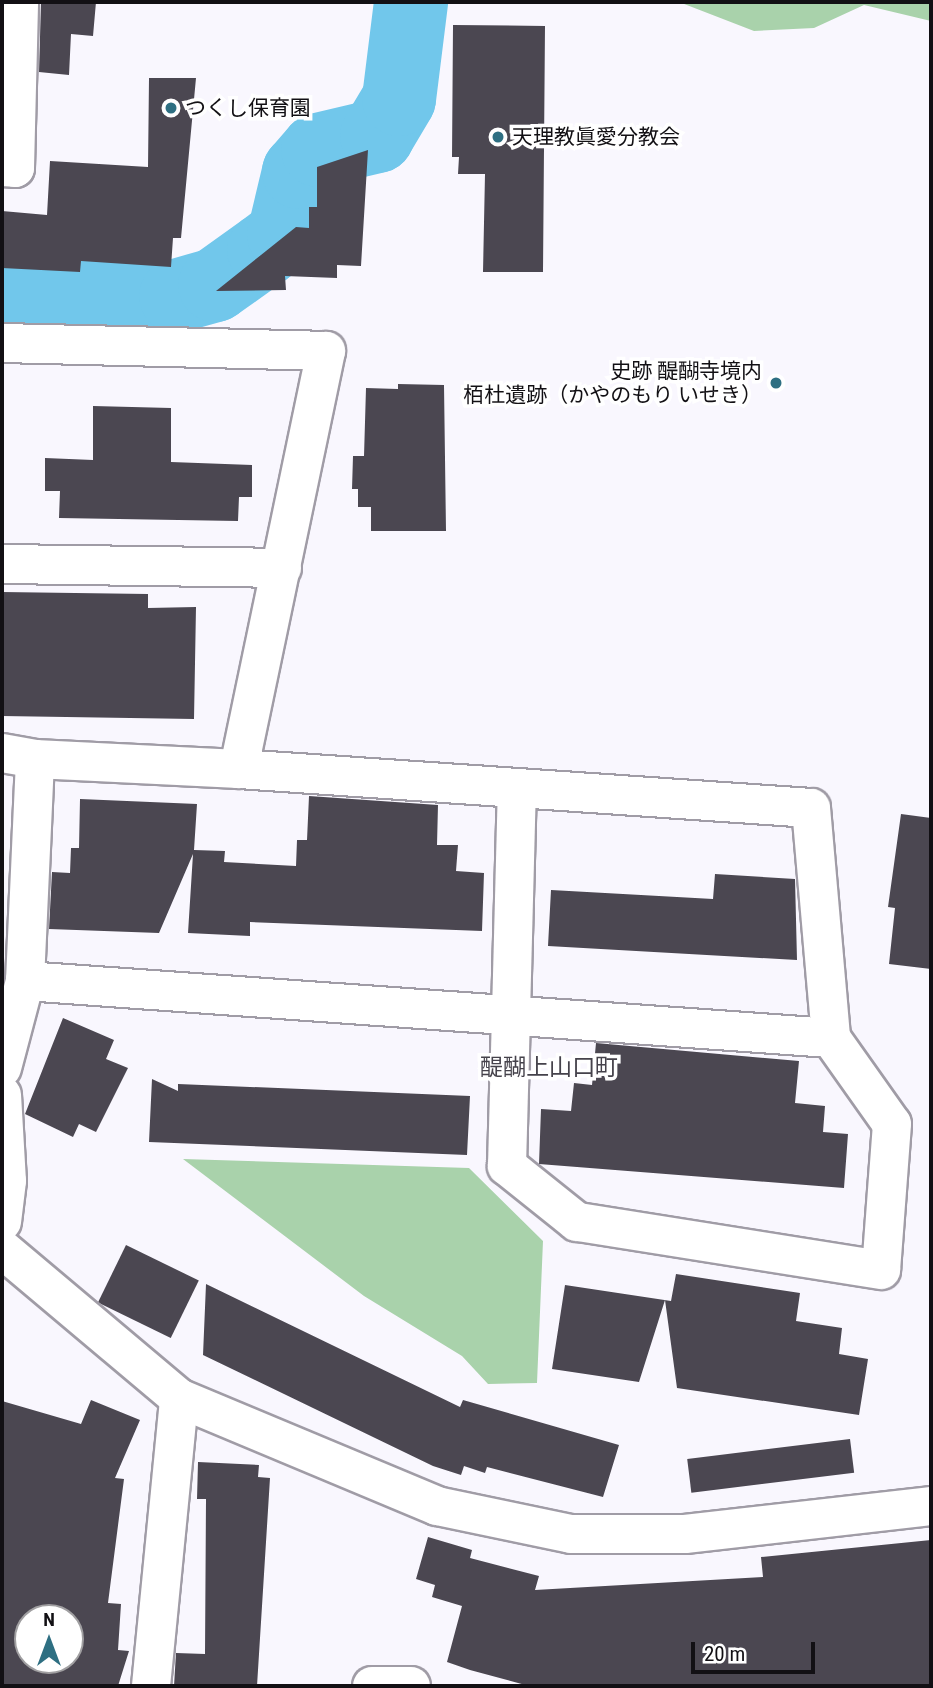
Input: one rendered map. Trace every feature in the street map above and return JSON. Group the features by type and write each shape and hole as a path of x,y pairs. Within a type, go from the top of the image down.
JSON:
{"street":[{"path":"2,167 15,168 19,2"},
{"path":"2,343 326,351 239,769"},
{"path":"2,564 282,568"},
{"path":"2,1068 25,981 19,756 239,769 811,807 831,1038 892,1124 881,1270 577,1222 507,1166 517,788"},
{"path":"25,981 831,1038"},
{"path":"2,1095 7,1181 2,1223"},
{"path":"2,1249 179,1398 437,1506 571,1534 685,1534 931,1506"},
{"path":"151,1686 179,1398"},
{"path":"372,1686 411,1686"}],"green space":[{"path":"679,2 931,2 931,21 864,5 814,28 754,31"},
{"path":"183,1159 469,1168 543,1241 537,1383 488,1384 462,1356 364,1296"}],"building":[{"path":"41,2 96,2 93,36 71,34 69,75 39,72"},
{"name":"天理教眞愛分教会","path":"453,25 545,26 543,272 483,272 485,174 458,174 459,157 452,157"},
{"path":"149,78 196,78 181,238 173,238 171,267 81,261 80,272 2,268 2,211 47,215 50,161 148,167"},
{"path":"368,150 361,266 337,265 337,278 285,276 286,290 216,291 296,227 309,228 309,207 317,207 317,167"},
{"path":"398,384 444,385 446,531 371,531 371,507 358,507 358,489 352,489 353,456 364,456 366,388 398,389"},
{"path":"93,406 171,408 171,462 252,465 252,497 239,497 238,521 59,518 60,491 45,491 45,458 93,460"},
{"path":"2,592 148,594 148,608 196,607 194,719 2,716"},
{"path":"309,796 438,805 437,845 458,845 456,871 484,873 482,931 250,922 250,936 188,933 193,854 159,933 49,929 52,872 70,873 71,848 79,848 80,799 197,804 194,850 225,851 224,862 296,866 297,840 307,840"},
{"path":"901,814 931,818 931,969 889,964 895,908 888,907"},
{"path":"715,874 795,879 797,960 548,946 551,890 713,899"},
{"path":"63,1018 114,1040 106,1059 128,1068 96,1132 79,1124 73,1137 25,1114"},
{"path":"596,1043 799,1061 795,1103 825,1106 823,1132 848,1134 844,1188 539,1164 541,1109 571,1111 574,1083 592,1085"},
{"path":"152,1079 178,1091 178,1084 470,1096 467,1155 149,1142"},
{"path":"126,1245 199,1281 171,1338 98,1303"},
{"path":"676,1274 800,1293 796,1321 842,1328 839,1354 868,1359 859,1415 677,1388 665,1300 671,1301"},
{"path":"206,1284 460,1407 463,1400 619,1445 603,1497 487,1467 485,1473 464,1466 461,1475 433,1466 203,1355"},
{"path":"565,1285 665,1300 639,1382 552,1369"},
{"path":"91,1400 140,1420 115,1478 124,1479 108,1603 121,1604 118,1650 129,1651 118,1686 2,1686 2,1401 81,1424"},
{"path":"850,1439 854,1473 691,1493 687,1459"},
{"path":"198,1462 259,1465 258,1477 270,1478 257,1686 174,1686 176,1653 205,1654 206,1499 197,1499"},
{"path":"428,1537 472,1550 470,1558 539,1576 535,1590 763,1577 761,1557 931,1540 931,1686 529,1686 470,1670 447,1662 462,1606 432,1597 435,1585 416,1579"}],"waterway":[{"path":"2,296 176,296 215,285 264,250 284,235 299,172 318,150 377,136 399,99 411,2"}],"place":[{"name":"つくし保育園","path":"171,108"},
{"name":"天理教眞愛分教会","path":"498,137"},
{"name":"史跡 醍醐寺境内 栢杜遺跡（かやのもり いせき）","path":"776,383"}],"district":[{"name":"醍醐上山口町","path":"549,1068"}]}
